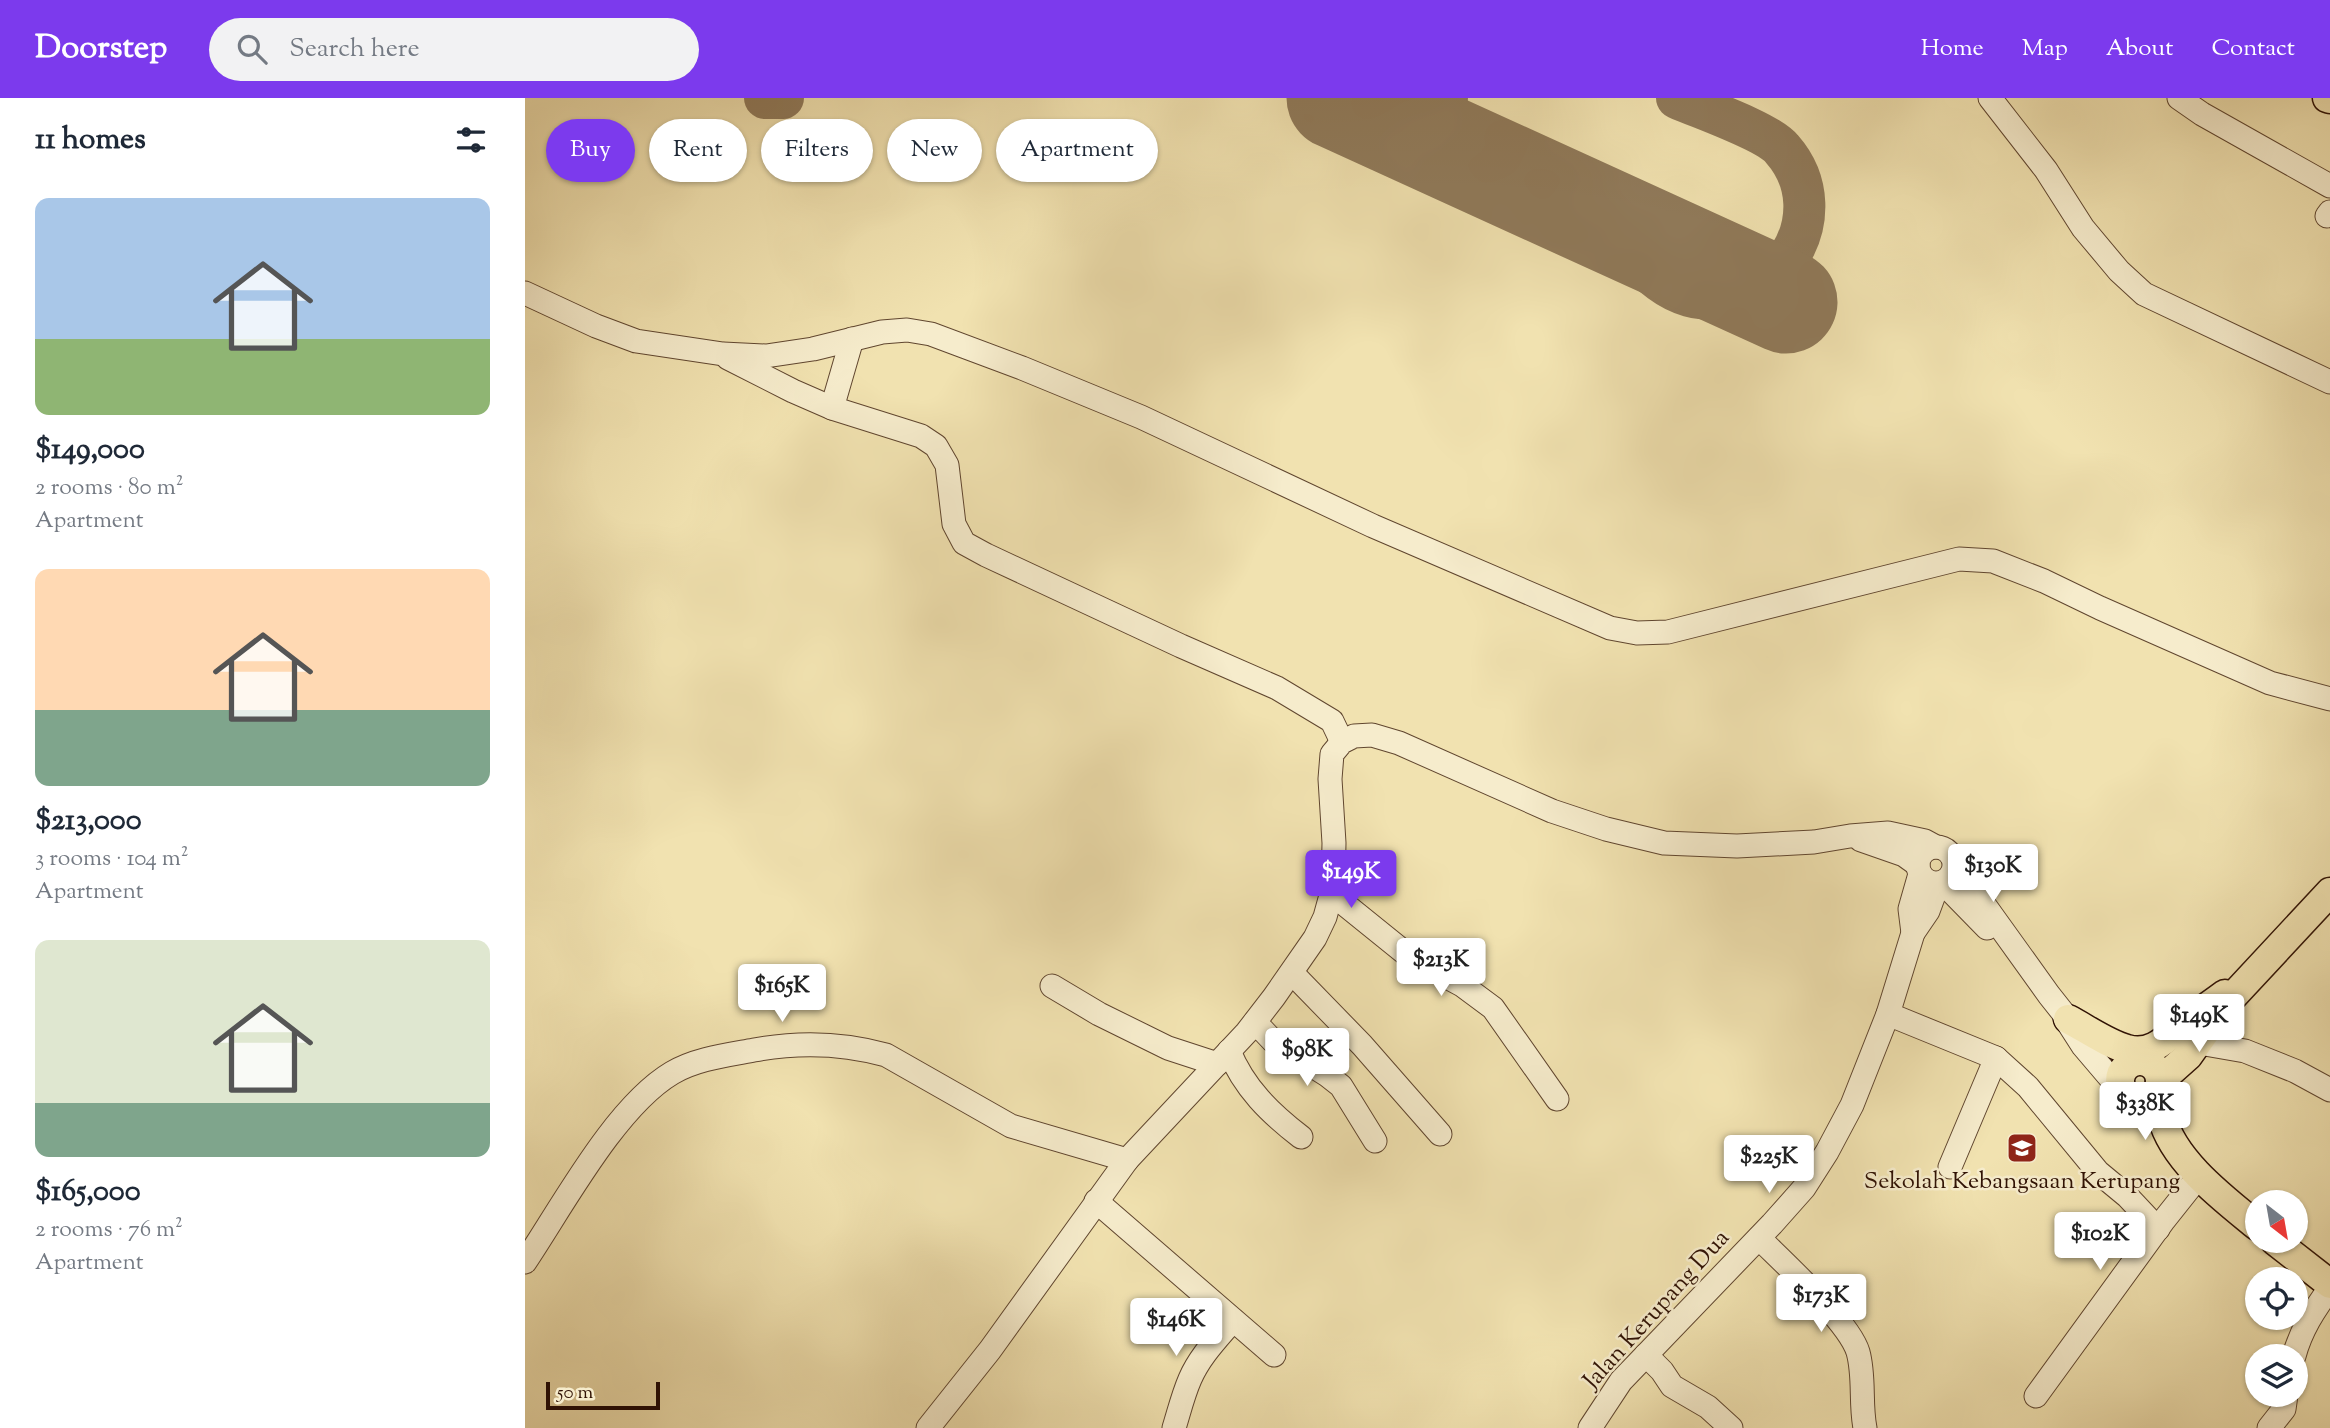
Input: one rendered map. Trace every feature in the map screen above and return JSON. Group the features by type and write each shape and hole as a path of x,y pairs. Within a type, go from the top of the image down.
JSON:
{"main road":[{"path":"2162,1118 2168,1094 2223,1007 2330,892"},
{"path":"2064,1014 2117,1046 2131,1050 2149,1049 2256,973"},
{"path":"2125,1095 2140,1102 2147,1100 2150,1074 2172,1045 2223,1007"},
{"path":"2150,1074 2194,1050"},
{"path":"2150,1074 2168,1133 2196,1172"},
{"path":"2125,1095 2143,1125 2162,1148 2176,1161 2196,1172 2245,1215"},
{"path":"2290,1253 2330,1286"}],"street":[{"path":"1990,98 2046,170 2083,228 2119,271 2144,294 2330,382"},
{"path":"2179,98 2330,186"},
{"path":"525,293 596,326 636,341 719,354 766,356 813,349 882,332 907,330 931,334 1022,368 1141,418 1373,526 1610,628 1637,633 1668,632 1959,559 1993,561 2044,581 2270,683 2330,699"},
{"path":"832,408 852,339"},
{"path":"719,354 832,408 921,436 936,446 947,465 954,524 964,542 986,555 1181,646 1277,688 1332,721 1342,742"},
{"path":"928,1428 990,1350 1126,1160 1255,1022 1315,938 1332,894 1334,843 1330,779 1332,754 1342,742 1354,736 1372,735 1399,743 1552,811 1606,829 1664,843 1737,846 1814,842 1888,833 1925,841 1951,853 1935,874"},
{"path":"1850,836 1896,852 1935,874 1997,938 2020,954 2064,1014 2083,1046 2125,1095"},
{"name":"Jalan Kerupang Dua","path":"1590,1428 1621,1381 1804,1188 1827,1152 1852,1105 1888,1014 1913,933 1928,912 1935,874"},
{"path":"1332,894 1410,957 1462,985 1493,1008 1557,1099"},
{"path":"1292,973 1362,1045 1440,1134"},
{"path":"1052,986 1099,1014 1168,1048 1223,1058 1252,1093 1301,1138"},
{"path":"1888,1014 1996,1058 2010,1069 2098,1172 2127,1196 2158,1229"},
{"path":"2064,1014 2104,1050 2150,1074"},
{"path":"1255,1022 1273,1041 1341,1086 1375,1141"},
{"path":"525,1262 618,1124 649,1092 673,1073 691,1065 771,1046 824,1044 886,1055 1011,1126 1126,1160"},
{"path":"2194,1050 2245,1051 2295,1071 2330,1090"},
{"path":"1950,1167 1996,1058"},
{"path":"2036,1396 2158,1229 2196,1172"},
{"path":"1095,1201 1274,1355"},
{"path":"1759,1238 1850,1334 1862,1371 1862,1413 1865,1428"},
{"path":"2297,1344 2312,1313 2330,1286"},
{"path":"1174,1428 1189,1380 1196,1367 1233,1320"},
{"path":"1646,1355 1672,1386 1708,1407 1731,1428"},
{"path":"2269,1428 2284,1407"}],"taxiway":[{"path":"765,98 783,98"},
{"path":"1338,98 1391,103 1447,98"},
{"path":"1589,213 1614,224 1654,276 1674,290 1689,296 1720,299 1748,292 1771,277 1789,256 1801,231 1804,203 1798,175 1782,149 1749,128 1677,98"}],"runway":[{"path":"1338,98 1786,302"}],"place":[{"name":"Sekolah Kebangsaan Kerupang","path":"2022,1148"}]}
